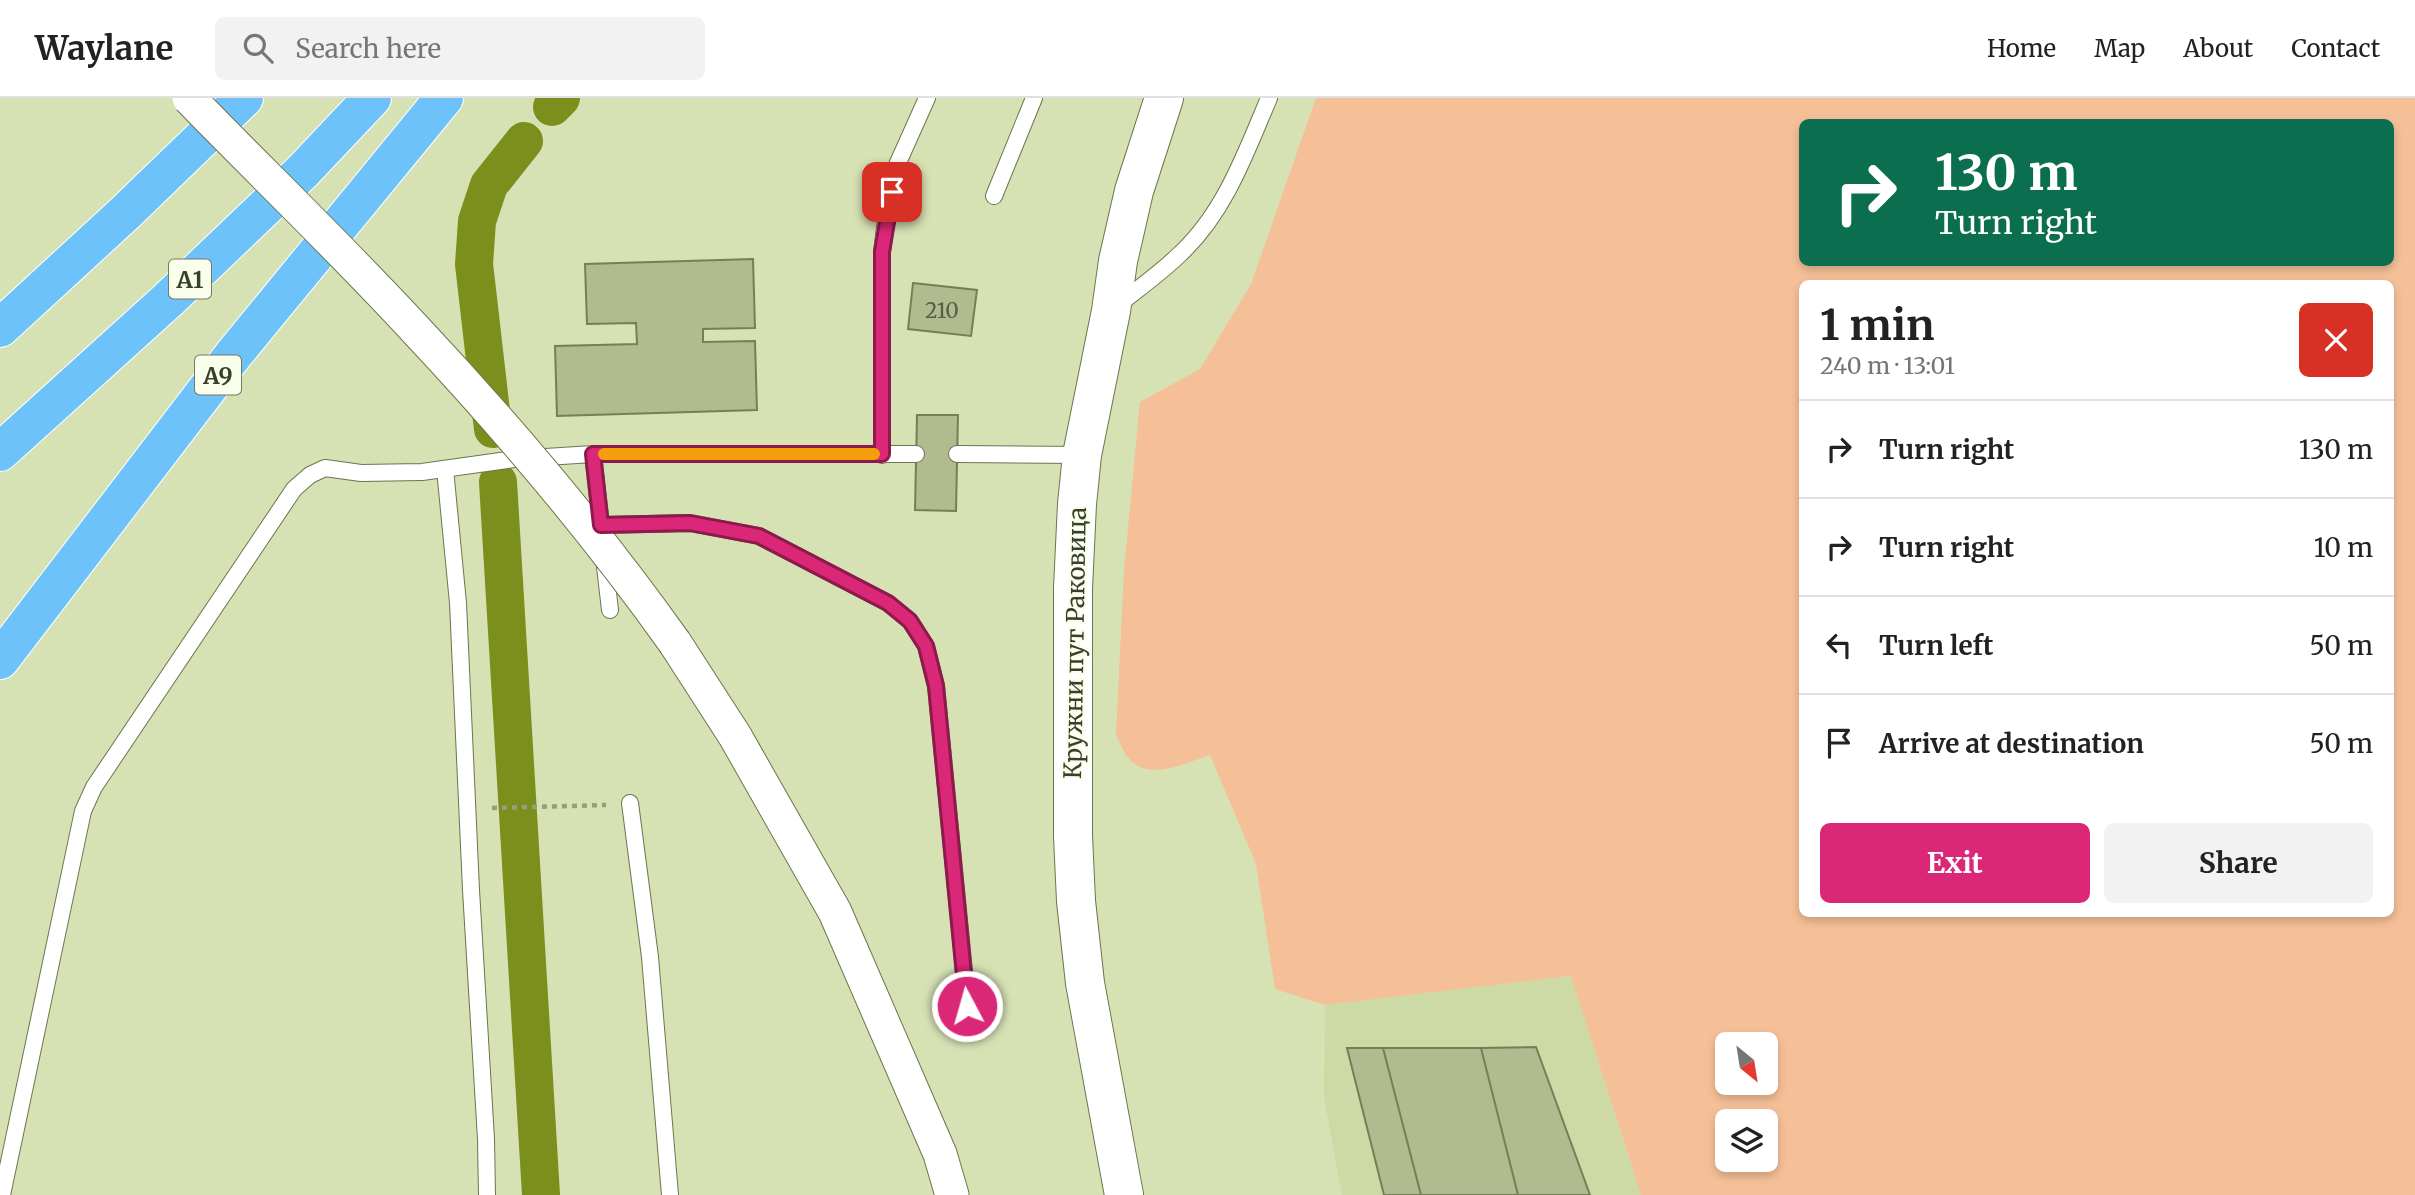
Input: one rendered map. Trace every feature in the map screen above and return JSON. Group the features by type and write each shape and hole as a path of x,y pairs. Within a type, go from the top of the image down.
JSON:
{"highway":[{"path":"0,328 244,98"},
{"name":"A1","path":"0,452 168,300 303,171 372,98"},
{"name":"A9","path":"0,660 234,354 444,98"}],"main road":[{"name":"Кружни пут Раковица","path":"1124,1195 1085,983 1076,901 1072,822 1073,588 1082,455 1111,311 1118,261 1134,191 1164,98"}],"street":[{"path":"189,98 433,349 551,481 625,573 675,643 735,736 835,912 940,1154 952,1195"}],"lane":[{"path":"882,454 882,252 886,219 897,165 927,98"},
{"path":"994,196 1034,98"},
{"path":"1111,311 1183,252 1218,209 1241,165 1269,98"},
{"path":"2,1195 83,811 94,787 294,489 310,475 326,468 361,473 422,472 514,459 593,454 916,454"},
{"path":"593,454 610,610"},
{"path":"957,454 1082,455"},
{"path":"445,469 458,603 487,1195"},
{"path":"601,525 690,523 759,536 888,603 910,621 926,646 936,686 970,1032"},
{"path":"630,803 650,957 670,1195"}],"path":[{"path":"491,808 583,807"}],"shaded area":[{"path":"1316,98 2415,98 2415,1195 1641,1195 1571,976 1325,1005 1275,989 1256,864 1210,755 1166,769 1144,768 1126,755 1116,735 1124,570 1140,402 1200,369 1251,284"},
{"path":"1571,976 1641,1195 1342,1195 1324,1097 1325,1005"}],"building":[{"path":"753,259 755,328 703,329 703,342 755,341 757,410 557,416 555,346 637,344 636,323 587,324 585,264"},
{"path":"913,283 977,290 971,336 908,329"},
{"path":"917,415 958,415 956,511 915,510"},
{"path":"1536,1047 1590,1195 1518,1195 1481,1048"},
{"path":"1347,1048 1383,1048 1421,1195 1384,1195"},
{"path":"1383,1048 1481,1048 1518,1195 1421,1195"}],"waterway":[{"path":"552,107 561,98"},
{"path":"493,429 474,264 477,221 489,185 524,141"},
{"path":"498,482 541,1195"}],"slow traffic":[{"path":"604,454 874,454"}],"route":[{"path":"892,192 882,252 882,454 593,454 601,525 690,523 759,536 888,603 910,621 926,646 936,686 967,1006"}]}
